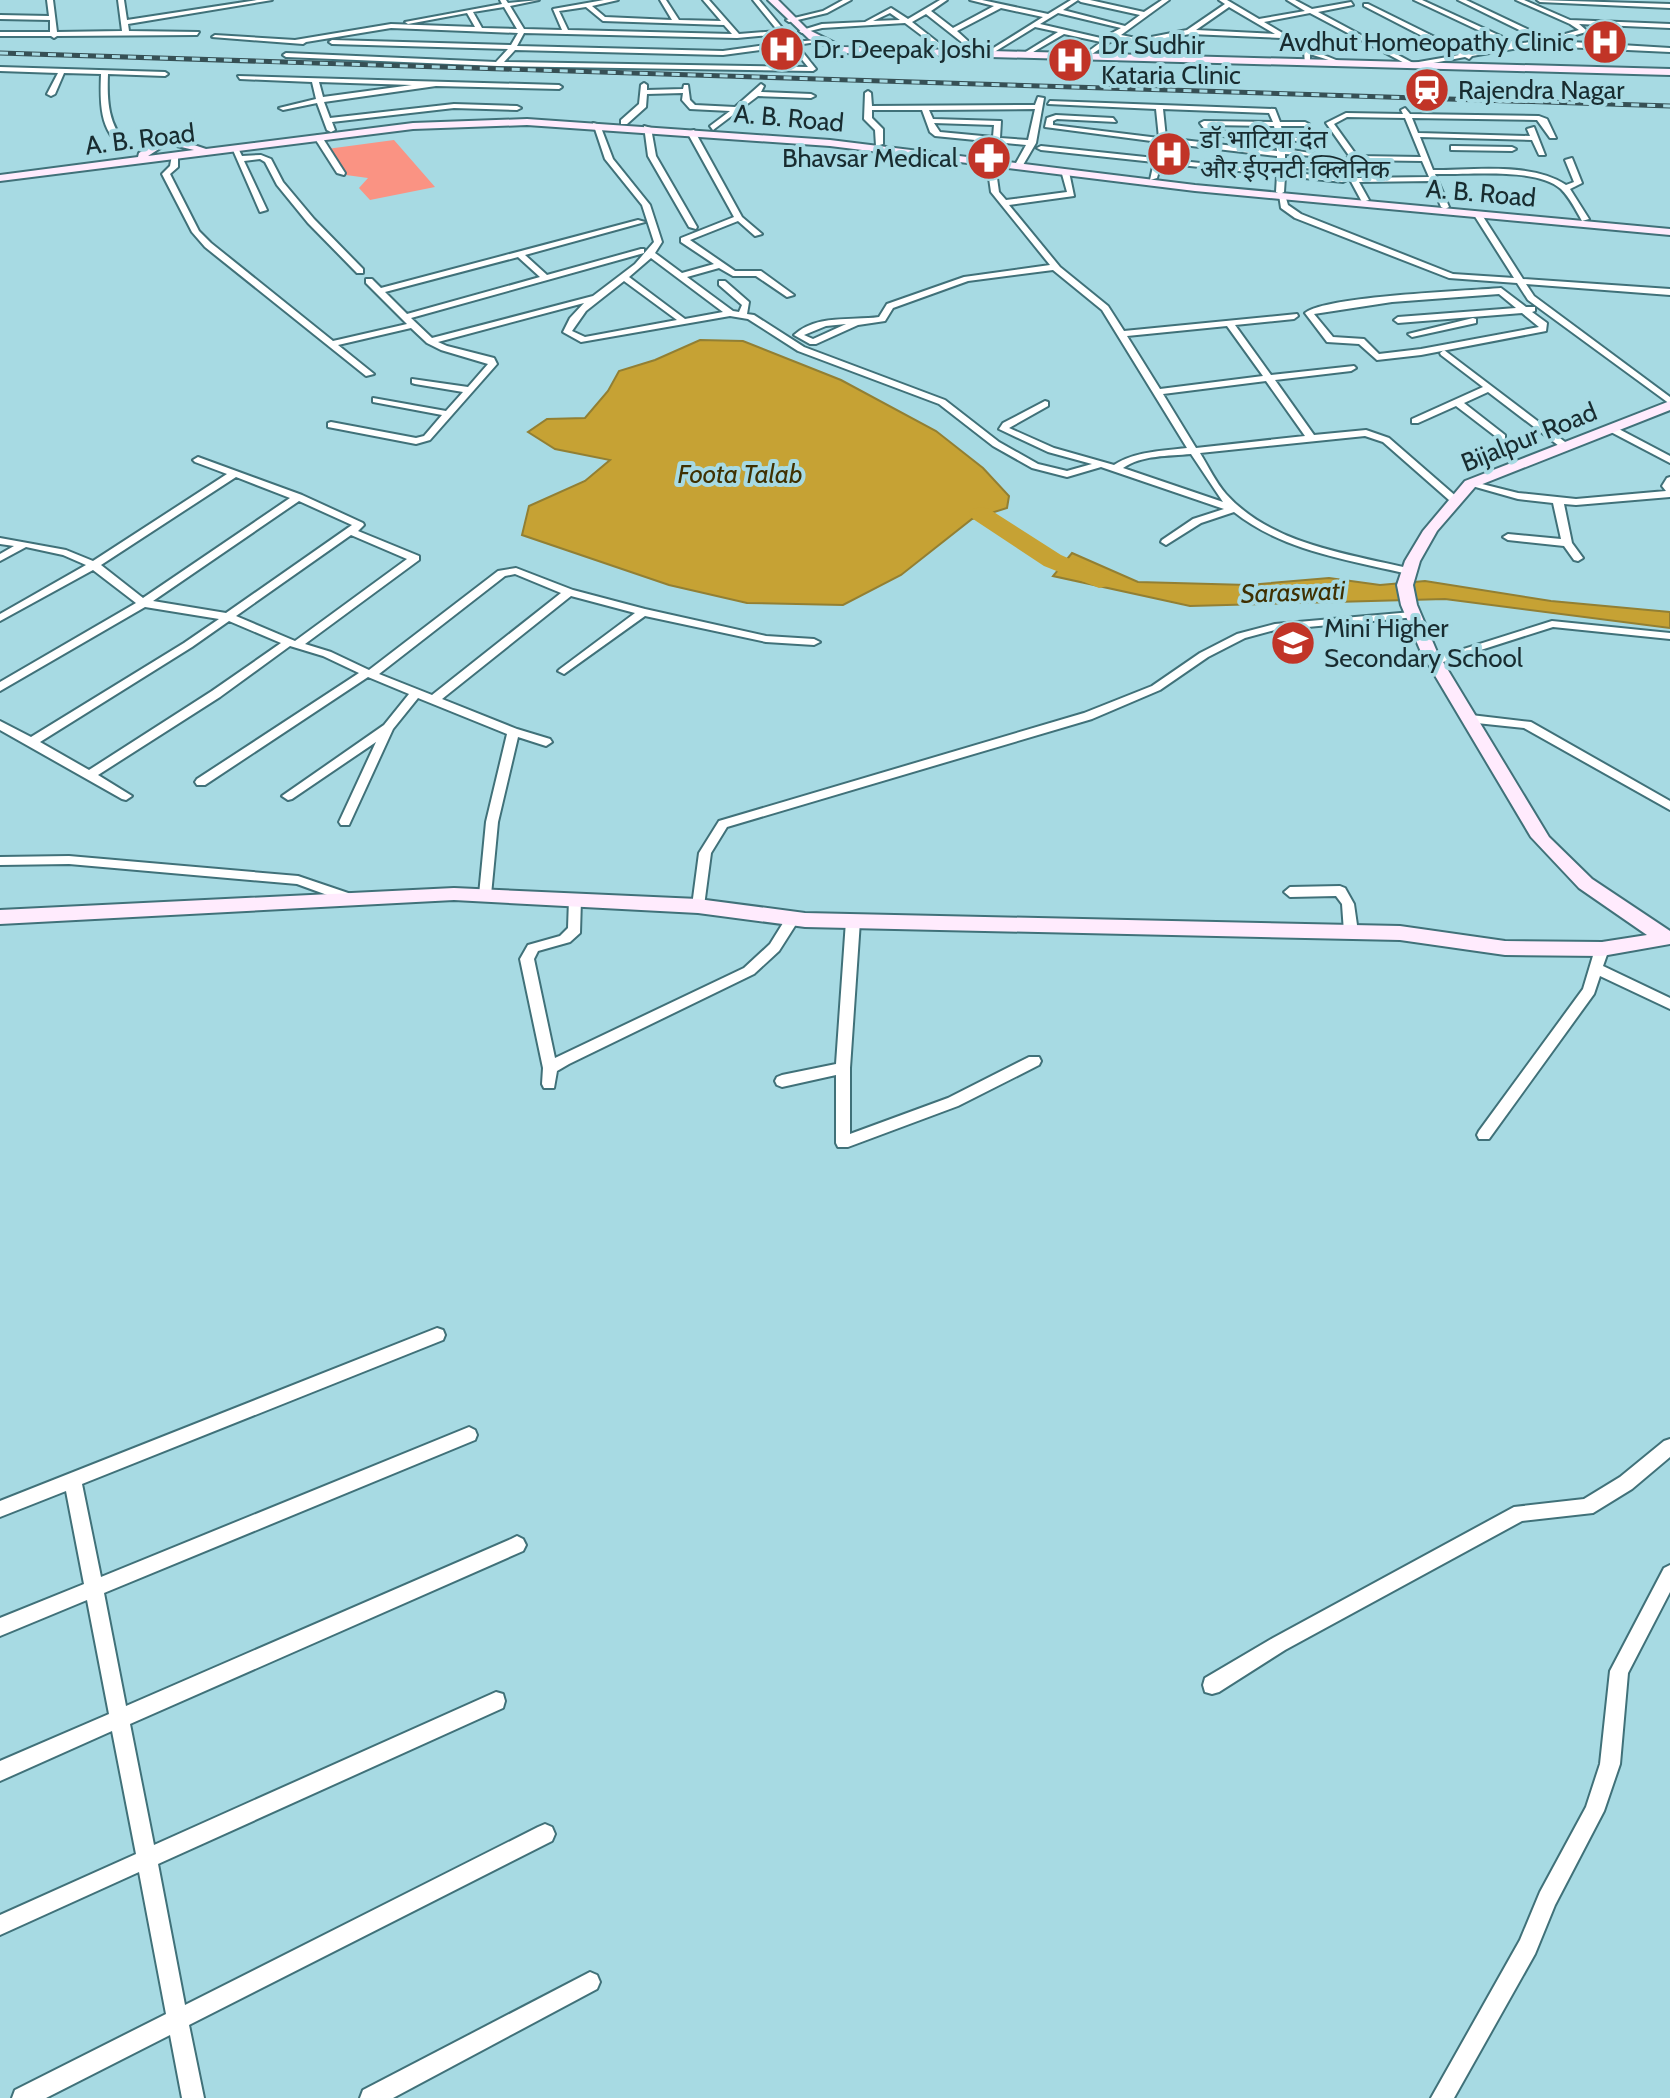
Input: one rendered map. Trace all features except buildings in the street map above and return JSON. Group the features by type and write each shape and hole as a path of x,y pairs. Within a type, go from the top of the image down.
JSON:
{"main road":[{"path":"773,0 789,20 814,41 843,50 1670,72"},
{"name":"A. B. Road","path":"0,176 201,150 329,125 484,116 713,128 879,144 1281,194 1670,225"},
{"name":"A. B. Road","path":"201,150 237,154 318,137 471,122 596,125 830,143 1066,174 1670,232"},
{"path":"143,158 171,136 181,144 201,150"},
{"name":"Bijalpur Road","path":"1406,577 1453,498 1470,484 1670,403"},
{"path":"1406,577 1411,612 1436,661 1543,840 1586,885 1619,909 1669,938"},
{"path":"0,917 485,895 698,906 793,918 853,921 1400,933 1505,948 1602,949 1669,938"}],"street":[{"path":"50,0 54,36"},
{"path":"121,0 126,33"},
{"path":"200,0 205,14"},
{"path":"125,22 205,14 269,0"},
{"path":"297,41 391,26 506,2 536,0"},
{"path":"548,0 566,32"},
{"path":"555,10 615,0"},
{"path":"663,0 677,22"},
{"path":"706,0 737,36"},
{"path":"286,55 498,64 813,69 756,0"},
{"path":"802,31 818,27 910,21 944,0"},
{"path":"973,0 1049,16"},
{"path":"925,10 983,53 1074,0 1144,14"},
{"path":"1151,0 1163,1"},
{"path":"1290,0 1412,65 1547,41 1584,31 1519,0"},
{"path":"1417,0 1517,46"},
{"path":"1461,0 1547,41 1564,45 1670,50"},
{"path":"1540,0 1668,4 1670,25 1569,22"},
{"path":"789,20 825,12 845,1"},
{"path":"879,1 910,21 947,52"},
{"path":"1083,58 1163,1"},
{"path":"1260,21 1350,2 1370,1 1482,67"},
{"path":"506,2 522,31"},
{"path":"1189,32 1225,2 1280,36 1339,63"},
{"path":"588,5 603,19 606,34"},
{"path":"953,31 999,6"},
{"path":"860,25 891,10"},
{"path":"469,11 480,30"},
{"path":"1057,11 1123,27"},
{"path":"0,17 53,18"},
{"path":"603,19 725,23"},
{"path":"1034,25 1104,41"},
{"path":"391,26 737,36 784,32"},
{"path":"498,64 512,49 522,31"},
{"path":"1026,54 1063,32"},
{"path":"1112,35 1141,41 1189,32 1280,36"},
{"path":"0,34 197,33"},
{"path":"215,37 691,53 753,50 814,41"},
{"path":"1141,41 1141,59"},
{"path":"753,50 767,69"},
{"path":"1307,50 1307,63"},
{"path":"0,69 165,74"},
{"path":"51,94 62,71"},
{"path":"105,73 104,98 112,134 124,145"},
{"path":"240,77 559,87"},
{"path":"315,80 329,125 414,110 488,106 517,108"},
{"path":"283,108 436,84"},
{"path":"488,106 493,85"},
{"path":"713,128 756,94 761,86"},
{"path":"624,122 643,105 644,88 686,88 686,100 693,107 735,109"},
{"path":"868,93 868,121 879,129 879,144"},
{"path":"756,94 811,96"},
{"path":"868,108 1039,102 1032,143 1020,163"},
{"path":"1050,103 1269,111 1274,113 1278,124 1284,206 1298,216 1438,273 1520,283 1670,292"},
{"path":"1153,178 1163,142 1159,107"},
{"path":"925,108 934,132 938,134 1032,143"},
{"path":"1406,113 1445,207"},
{"path":"1355,158 1330,123 1352,114 1525,118 1543,120 1553,136"},
{"path":"1114,136 1112,116 1056,117 1051,118 1049,127 1114,136 1163,142 1313,154"},
{"path":"1466,117 1482,149"},
{"path":"1525,118 1542,153"},
{"path":"1305,124 1202,119 1209,133 1314,140"},
{"path":"931,121 998,123 996,139"},
{"path":"596,125 609,159 646,205 658,242 653,255 599,296 574,319 567,332 584,340 682,320 743,314 801,349 942,402 996,444 1035,466 1067,474 1101,464"},
{"path":"647,128 652,156 693,227"},
{"path":"691,132 739,218 758,234"},
{"path":"1415,135 1535,138"},
{"path":"318,137 341,173"},
{"path":"1041,148 1343,180"},
{"path":"1454,148 1512,149"},
{"path":"174,154 174,167 166,174 196,232 208,245 369,374"},
{"path":"237,154 263,210"},
{"path":"237,154 268,161 280,183 303,212 360,271"},
{"path":"1365,200 1357,180 1344,161 1355,158 1426,159"},
{"path":"1566,188 1578,181 1569,160"},
{"path":"991,164 995,192 1056,267 1105,308 1221,495 1233,509"},
{"path":"1281,164 1338,168"},
{"path":"1357,180 1530,173 1566,188 1585,219"},
{"path":"1004,203 1071,194 1066,174"},
{"path":"1478,215 1520,283 1533,308 1545,327 1430,350 1377,357 1361,341 1330,340 1309,313 1316,309 1378,301 1501,291 1533,308 1670,403"},
{"path":"739,218 684,240 733,274 758,273 790,295"},
{"path":"380,291 641,222"},
{"path":"406,317 641,251"},
{"path":"519,254 546,278"},
{"path":"653,255 730,313"},
{"path":"681,276 720,265"},
{"path":"856,323 813,342 798,335 838,321 856,323 882,319 890,306 967,279 1056,267"},
{"path":"624,277 682,320"},
{"path":"331,425 422,441 493,364 491,360 444,348 430,341 369,281"},
{"path":"722,283 746,304 743,314"},
{"path":"430,341 599,296"},
{"path":"1378,301 1430,350"},
{"path":"1398,320 1533,308"},
{"path":"1412,334 1533,308"},
{"path":"1122,334 1294,316"},
{"path":"1229,323 1312,439"},
{"path":"331,344 413,325"},
{"path":"1444,353 1566,447"},
{"path":"1158,392 1351,368"},
{"path":"415,381 471,390"},
{"path":"1415,421 1489,388"},
{"path":"376,400 449,414"},
{"path":"1457,402 1502,437"},
{"path":"1045,404 1004,429 1051,450 1233,509 1280,536 1303,545 1406,577"},
{"path":"1612,429 1669,459"},
{"path":"1115,469 1135,457 1366,433 1378,435 1453,498"},
{"path":"32,742 229,617 359,525 298,497 198,460"},
{"path":"0,618 94,565 236,473"},
{"path":"1470,484 1518,496 1585,502 1670,492 1667,486 1670,480"},
{"path":"0,687 143,603 298,497"},
{"path":"1558,501 1567,543 1578,558"},
{"path":"1166,542 1197,521 1233,509"},
{"path":"90,775 293,644 415,558 350,531"},
{"path":"1508,537 1567,543"},
{"path":"0,541 66,553 94,565 143,603 229,617 293,644 327,654 513,732 546,742"},
{"path":"0,558 25,544"},
{"path":"201,782 369,674 502,573 516,571 569,592 643,612 766,639 814,642"},
{"path":"433,700 569,592"},
{"path":"564,671 643,612"},
{"path":"698,906 705,853 723,824 1088,716 1156,688 1204,655 1241,636 1275,627 1411,612"},
{"path":"1436,661 1552,624 1670,636"},
{"path":"345,822 388,728 416,693"},
{"path":"1471,719 1527,725 1670,806"},
{"path":"0,725 126,796"},
{"path":"288,796 388,728"},
{"path":"485,895 492,822 513,732"},
{"path":"0,861 69,860 298,880 352,899"},
{"path":"1290,892 1340,891 1348,904 1351,932"},
{"path":"549,1084 550,1068 527,959 533,948 565,939 575,930 575,899"},
{"path":"550,1068 749,971 769,957 780,944 793,918"},
{"path":"853,921 843,1068 843,1143 953,1102 1034,1061"},
{"path":"1484,1135 1589,990 1602,949"},
{"path":"1597,969 1670,1004"},
{"path":"782,1081 843,1068"},
{"path":"0,1509 437,1335"},
{"path":"0,1627 469,1435"},
{"path":"1212,1685 1279,1644 1520,1513 1587,1507 1626,1483 1670,1447"},
{"path":"73,1480 193,2098"},
{"path":"0,1771 517,1545"},
{"path":"1442,2098 1528,1947 1547,1899 1594,1811 1610,1764 1619,1671 1670,1574"},
{"path":"0,1925 146,1862 496,1701"},
{"path":"23,2098 545,1834"},
{"path":"371,2098 590,1982"}],"shaded area":[{"path":"394,140 435,187 370,200 359,188 368,178 346,175 327,149"}],"water":[{"name":"Foota Talab","path":"700,340 743,341 841,380 936,431 983,468 1009,496 1007,508 972,519 901,575 843,605 747,603 669,585 522,535 529,506 585,481 610,460 555,449 528,432 547,419 585,418 608,391 619,371 655,360"},
{"path":"1072,553 1138,582 1248,585 1329,578 1380,585 1425,581 1551,601 1670,612 1670,628 1445,599 1190,606 1053,576"}],"waterway":[{"name":"Saraswati","path":"981,514 1052,561 1099,581"}],"railway":[{"path":"0,53 1670,106"}],"place":[{"name":"Avdhut Homeopathy Clinic","path":"1605,42"},
{"name":"Dr. Deepak Joshi","path":"782,49"},
{"name":"Dr Sudhir Kataria Clinic","path":"1070,60"},
{"name":"Rajendra Nagar","path":"1427,90"},
{"name":"डॉ भाटिया दंत और ईएनटी क्लिनिक","path":"1169,154"},
{"name":"Bhavsar Medical","path":"989,158"},
{"name":"Mini Higher Secondary School","path":"1293,643"}]}
